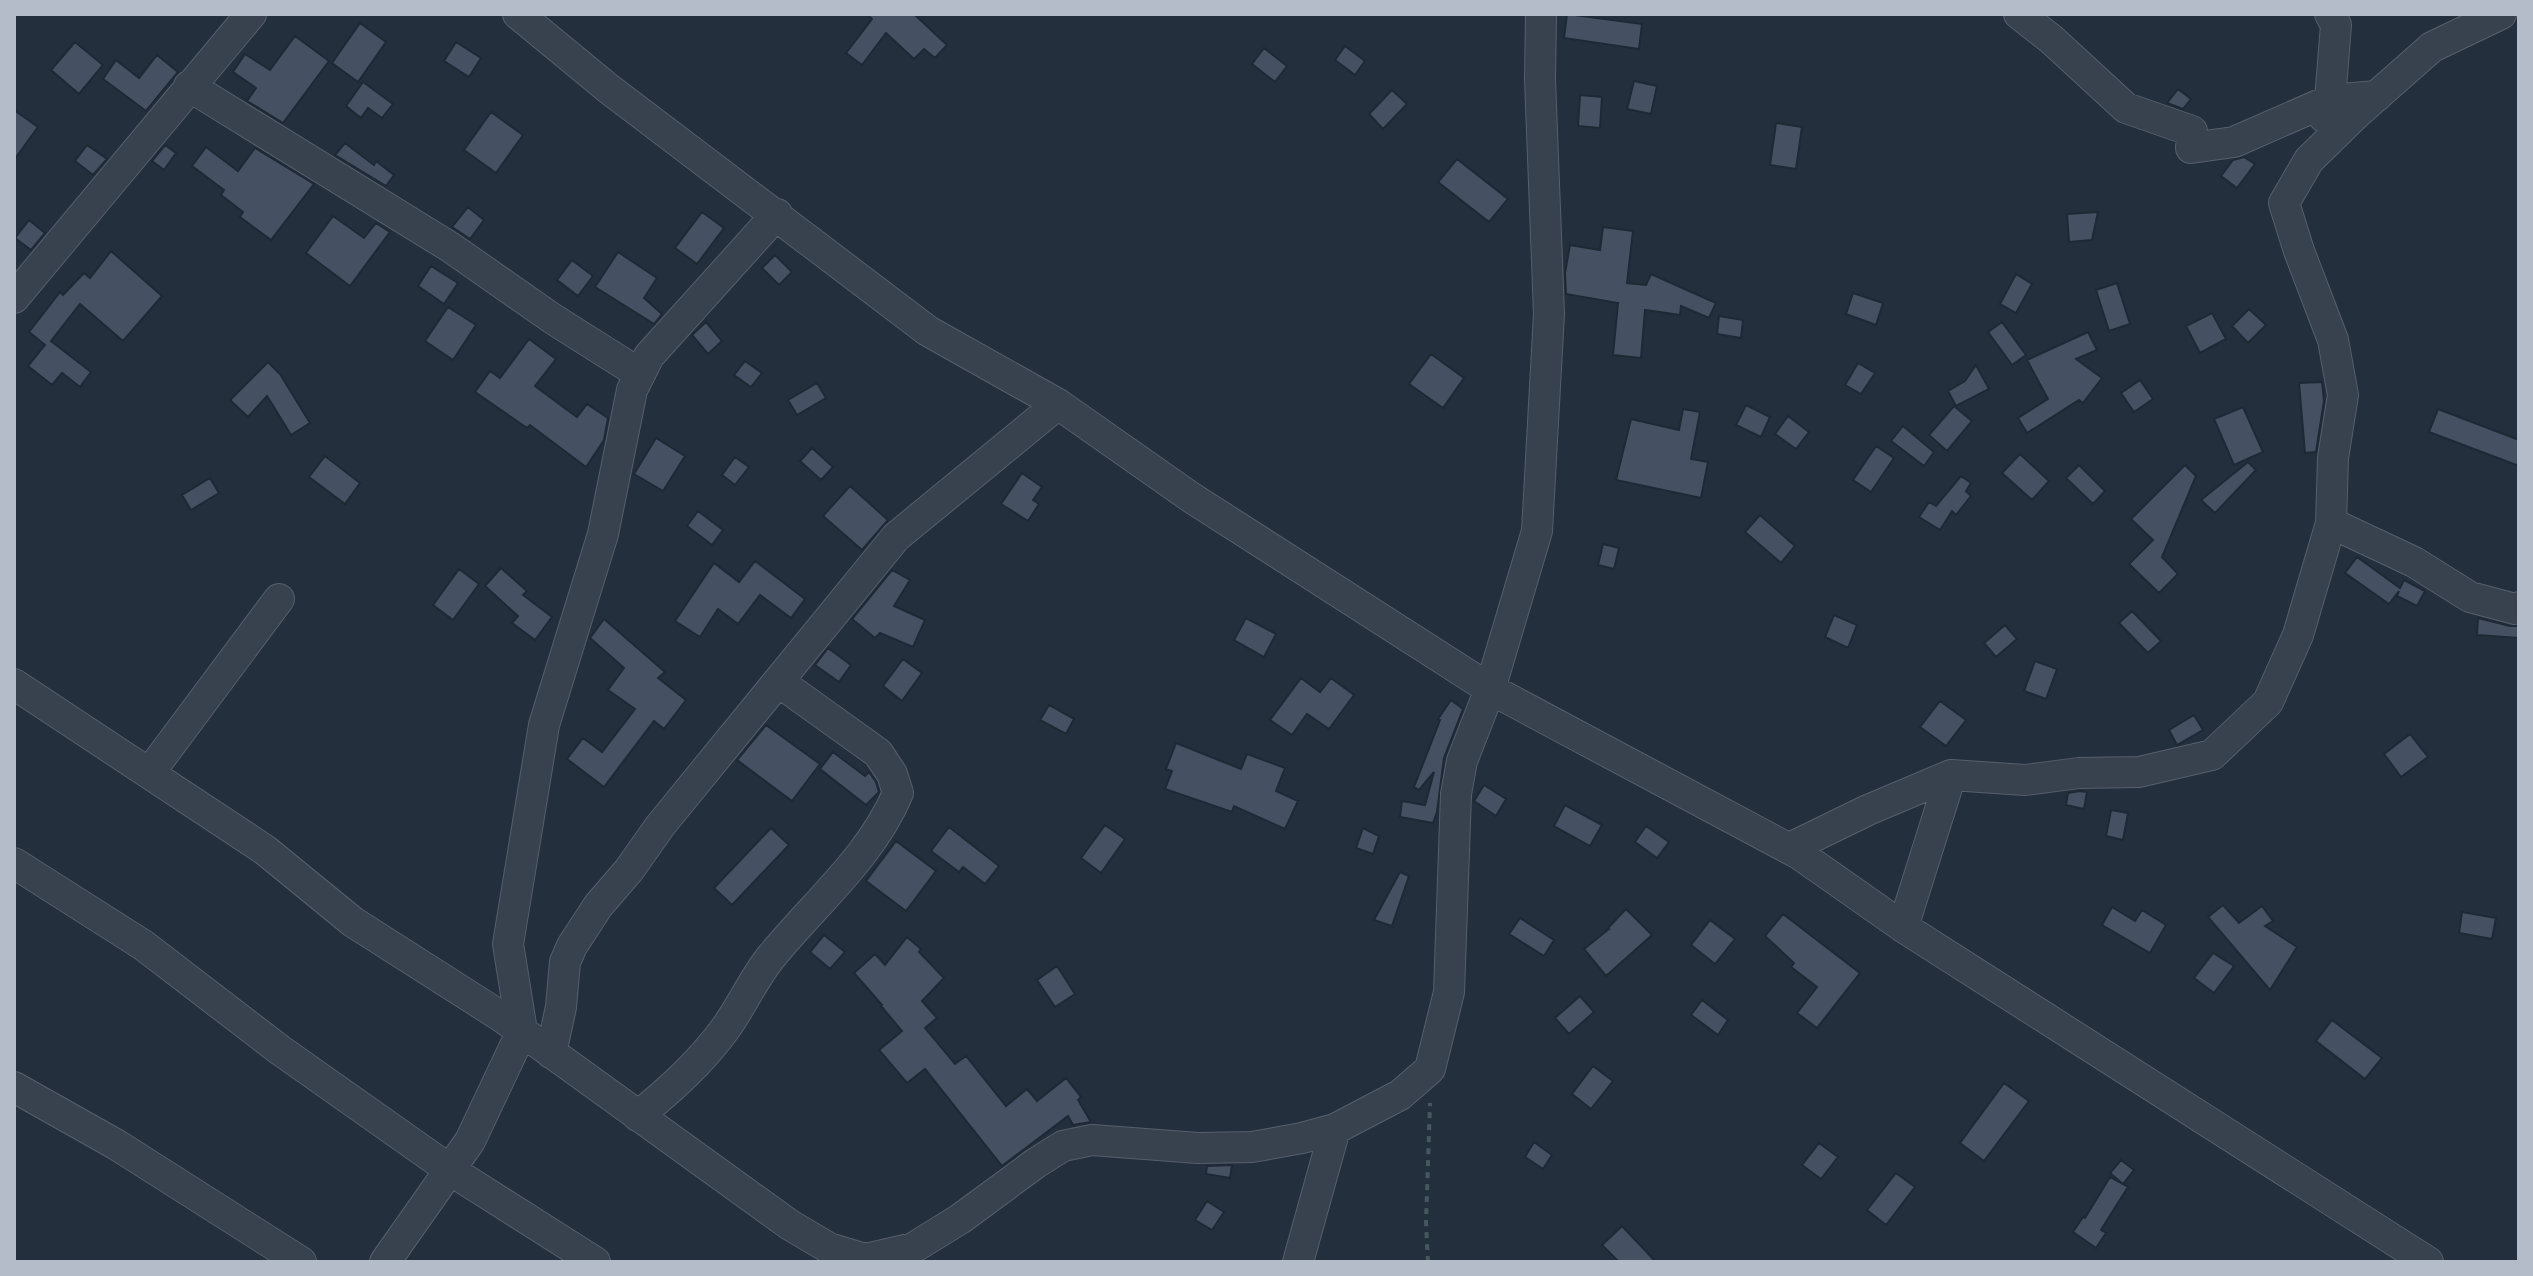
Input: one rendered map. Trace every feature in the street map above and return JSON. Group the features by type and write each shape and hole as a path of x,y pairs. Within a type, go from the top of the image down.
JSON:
{"street":[{"path":"14,298 251,14"},
{"path":"518,14 609,89 928,331 1058,404 1192,498 1490,689 1790,848 1903,927 2428,1262"},
{"path":"14,684 265,850 370,934 522,1031 790,1225 829,1248 865,1259 913,1248 960,1219 1063,1146 1092,1140 1198,1148 1252,1147 1335,1129 1400,1095 1430,1069 1449,992 1456,794 1462,761 1490,689 1537,531 1549,314 1540,111 1541,14"},
{"path":"2019,14 2126,108 2192,131 2191,148 2234,142 2330,100 2377,96"},
{"path":"1790,848 1951,775 2025,780 2079,773 2139,772 2212,755 2268,702 2298,635 2331,523 2333,458 2343,395 2333,340 2284,203 2309,160 2330,100 2336,25 2330,14"},
{"path":"2309,160 2432,47 2501,14"},
{"path":"189,86 450,247 553,319 640,374"},
{"path":"385,1262 470,1141 522,1031 508,944 544,725 603,534 632,390 649,356 777,214"},
{"path":"551,1053 561,1007 565,962 572,946 598,906 629,870 669,814 896,537 1058,404"},
{"path":"2331,523 2414,562 2470,597 2515,609 2519,607"},
{"path":"150,772 279,599"},
{"path":"638,1116 683,1079 727,1027 762,967 833,888 889,815 898,793 892,774 878,753 779,682"},
{"path":"1903,927 1951,775"},
{"path":"14,863 143,945 280,1050 450,1170 595,1262"},
{"path":"14,1087 127,1150 301,1262"},
{"path":"1298,1262 1335,1129"}],"path":[{"path":"1428,1262 1426,1223 1430,1069"}],"building":[{"path":"867,14 914,14 947,45 935,58 924,49 914,59 886,33 862,65 846,53 872,19"},
{"path":"1567,14 1642,24 1639,49 1564,38"},
{"path":"360,23 386,42 358,82 332,63"},
{"path":"295,36 329,61 283,123 247,101 256,88 233,72 245,54 270,70"},
{"path":"75,42 103,65 79,94 51,70"},
{"path":"456,42 481,58 469,77 444,61"},
{"path":"1345,46 1365,61 1355,75 1335,60"},
{"path":"1264,48 1287,66 1275,82 1252,64"},
{"path":"157,55 178,72 146,111 103,79 116,60 139,78"},
{"path":"1634,81 1657,86 1651,114 1627,109"},
{"path":"363,82 393,104 382,118 368,108 361,118 346,106"},
{"path":"2178,89 2191,99 2183,109 2167,103"},
{"path":"1392,90 1407,104 1383,129 1369,114"},
{"path":"1580,95 1602,97 1600,128 1578,126"},
{"path":"14,110 38,127 14,160"},
{"path":"491,112 523,135 496,173 464,150"},
{"path":"1776,123 1802,127 1796,169 1770,165"},
{"path":"345,143 374,165 376,161 394,175 386,186 335,155"},
{"path":"87,145 107,159 93,175 75,161"},
{"path":"165,145 176,153 164,170 152,161"},
{"path":"206,147 238,171 255,148 314,184 271,240 240,217 243,212 221,195 224,190 192,166"},
{"path":"2244,157 2255,164 2237,188 2221,176 2233,160"},
{"path":"1457,159 1508,199 1489,222 1438,182"},
{"path":"468,207 484,220 470,239 452,227"},
{"path":"702,212 724,228 697,264 675,248"},
{"path":"2098,212 2092,240 2069,242 2067,214"},
{"path":"333,216 364,238 376,223 390,232 350,286 306,253"},
{"path":"29,220 45,233 31,250 15,238"},
{"path":"1603,227 1633,231 1627,283 1646,285 1651,274 1716,303 1709,318 1681,306 1680,315 1645,310 1641,358 1613,355 1618,303 1566,294 1565,273 1570,245 1600,250"},
{"path":"111,251 162,296 123,341 80,304 51,341 91,372 80,387 62,373 52,385 28,366 45,345 29,332 60,292 63,295 84,273 90,278"},
{"path":"618,252 657,278 644,298 662,314 654,324 595,287"},
{"path":"775,255 792,272 779,285 762,268"},
{"path":"572,260 593,276 578,296 557,280"},
{"path":"431,266 458,283 444,304 418,286"},
{"path":"2016,274 2032,284 2016,313 2000,304"},
{"path":"2117,283 2130,324 2109,331 2096,290"},
{"path":"1853,293 1883,303 1876,325 1846,314"},
{"path":"448,307 476,325 453,360 425,341"},
{"path":"2249,309 2266,325 2248,343 2232,326"},
{"path":"2212,313 2226,339 2200,353 2186,326"},
{"path":"1719,316 1743,320 1741,338 1717,334"},
{"path":"706,322 722,341 708,354 692,335"},
{"path":"2002,322 2026,355 2012,365 1988,332"},
{"path":"2088,332 2097,350 2076,359 2102,378 2083,403 2079,400 2027,433 2018,418 2048,399 2027,360"},
{"path":"529,339 556,359 535,386 577,417 587,404 608,418 604,440 586,467 530,425 527,428 475,392 490,371 500,378"},
{"path":"1431,354 1464,378 1443,408 1409,384"},
{"path":"745,361 762,373 751,387 734,375"},
{"path":"268,362 280,374 310,423 291,435 267,396 248,417 230,400"},
{"path":"1858,363 1875,373 1861,394 1845,385"},
{"path":"1976,365 1989,389 1956,406 1948,391 1965,381"},
{"path":"2140,380 2153,399 2134,412 2121,393"},
{"path":"2322,382 2324,401 2316,452 2305,453 2299,383"},
{"path":"817,383 826,398 797,415 788,400"},
{"path":"1746,405 1770,417 1761,437 1736,425"},
{"path":"1954,406 1972,421 1947,451 1929,435"},
{"path":"2243,407 2263,452 2234,465 2214,419"},
{"path":"1683,409 1700,412 1691,459 1708,462 1701,498 1616,480 1631,419 1679,430"},
{"path":"2438,409 2519,440 2519,466 2429,432"},
{"path":"1788,416 1809,432 1796,449 1775,434"},
{"path":"1903,426 1934,452 1924,466 1891,441"},
{"path":"656,438 685,456 663,491 634,474"},
{"path":"1876,446 1894,458 1871,492 1853,480"},
{"path":"812,448 833,467 821,480 800,461"},
{"path":"2020,454 2049,481 2032,500 2002,473"},
{"path":"325,456 360,483 345,504 309,477"},
{"path":"735,457 749,467 735,485 722,475"},
{"path":"2248,462 2256,470 2215,513 2201,500"},
{"path":"2079,465 2105,491 2093,504 2066,478"},
{"path":"2185,465 2196,476 2162,557 2178,574 2159,593 2129,564 2153,540 2131,519"},
{"path":"1022,473 1042,487 1033,500 1039,504 1028,521 1001,504"},
{"path":"1961,476 1971,483 1966,491 1971,496 1956,515 1952,511 1940,530 1919,517 1929,502 1936,506"},
{"path":"210,478 219,493 191,510 182,495"},
{"path":"850,486 888,520 862,550 823,516"},
{"path":"698,511 723,530 712,545 687,526"},
{"path":"1760,515 1795,546 1781,563 1745,532"},
{"path":"1603,544 1619,548 1614,569 1598,565"},
{"path":"2357,557 2400,588 2404,580 2425,591 2417,606 2397,596 2399,591 2389,604 2345,573"},
{"path":"755,561 805,599 791,618 760,595 738,624 718,609 700,637 675,621 714,563 739,582"},
{"path":"501,568 527,591 523,595 552,617 535,640 512,623 518,616 485,586"},
{"path":"459,569 479,584 453,620 433,605"},
{"path":"892,570 910,580 894,606 925,620 913,647 880,633 875,638 852,619"},
{"path":"2132,611 2161,641 2148,653 2119,623"},
{"path":"1834,615 1857,625 1848,648 1825,637"},
{"path":"1246,618 1276,634 1264,657 1234,640"},
{"path":"2478,618 2519,626 2519,638 2477,635"},
{"path":"604,619 665,672 658,678 686,700 664,729 654,721 604,787 567,759 583,738 602,752 635,709 608,690 624,668 590,638"},
{"path":"2005,625 2017,639 1996,657 1984,643"},
{"path":"828,648 851,665 839,682 815,665"},
{"path":"903,659 922,673 902,701 883,686"},
{"path":"2035,661 2057,669 2046,699 2024,691"},
{"path":"1301,678 1320,692 1331,678 1354,695 1329,729 1307,714 1292,735 1270,720"},
{"path":"1451,700 1463,709 1444,758 1433,823 1400,817 1402,801 1425,805 1434,772 1419,790 1414,787 1438,719"},
{"path":"1940,701 1966,720 1946,746 1920,727"},
{"path":"1049,705 1074,719 1066,734 1040,720"},
{"path":"2194,715 2203,730 2177,745 2169,730"},
{"path":"766,725 820,764 792,801 737,760"},
{"path":"2410,734 2428,757 2401,777 2384,754"},
{"path":"1176,743 1241,769 1247,754 1285,768 1276,791 1298,801 1285,829 1234,806 1232,812 1165,789 1172,771 1166,769"},
{"path":"833,752 865,776 869,772 876,782 879,792 866,805 820,769"},
{"path":"1484,785 1506,799 1496,816 1474,801"},
{"path":"2087,792 2084,809 2066,805 2068,793"},
{"path":"1565,805 1602,825 1590,846 1554,826"},
{"path":"2111,810 2128,813 2123,840 2106,836"},
{"path":"1105,825 1125,839 1101,873 1081,858"},
{"path":"1646,826 1669,842 1657,858 1635,842"},
{"path":"949,827 999,866 985,884 963,867 959,872 931,851"},
{"path":"771,828 789,845 732,905 714,888"},
{"path":"1363,828 1379,836 1373,854 1356,848"},
{"path":"896,841 936,871 906,911 866,881"},
{"path":"1400,872 1409,876 1392,926 1374,920"},
{"path":"2223,905 2239,923 2262,906 2273,921 2265,926 2297,947 2270,990 2208,917"},
{"path":"2112,907 2135,921 2142,910 2166,925 2150,953 2102,925"},
{"path":"1626,909 1652,935 1606,976 1584,949 1609,929"},
{"path":"2462,912 2496,918 2492,939 2459,933"},
{"path":"1783,914 1860,973 1817,1028 1797,1013 1817,987 1791,967 1794,963 1765,936"},
{"path":"1520,918 1554,940 1544,956 1509,934"},
{"path":"1710,920 1735,939 1715,964 1691,945"},
{"path":"824,935 845,952 830,969 810,952"},
{"path":"907,937 944,978 922,1001 937,1018 925,1028 955,1064 966,1056 1006,1106 1027,1089 1037,1101 1066,1078 1081,1097 1078,1100 1091,1122 1073,1125 1068,1116 1002,1166 925,1069 907,1083 879,1050 902,1031 854,973 875,954 885,965"},
{"path":"2213,953 2234,966 2214,993 2194,978"},
{"path":"1057,966 1075,994 1055,1007 1037,980"},
{"path":"1580,996 1594,1012 1569,1034 1555,1018"},
{"path":"1702,1000 1728,1020 1718,1035 1691,1015"},
{"path":"2332,1020 2382,1058 2365,1079 2316,1041"},
{"path":"1593,1066 1613,1081 1591,1109 1572,1094"},
{"path":"2004,1083 2029,1101 1984,1161 1960,1143"},
{"path":"1534,1142 1552,1155 1543,1169 1525,1157"},
{"path":"1819,1143 1838,1157 1821,1179 1802,1165"},
{"path":"2121,1160 2134,1170 2123,1184 2110,1173"},
{"path":"1232,1165 1230,1178 1206,1174 1207,1166"},
{"path":"1896,1173 1915,1187 1886,1225 1867,1210"},
{"path":"2110,1177 2128,1187 2101,1230 2106,1233 2096,1248 2073,1232"},
{"path":"1207,1201 1224,1212 1212,1230 1195,1220"},
{"path":"1622,1226 1656,1262 1619,1262 1602,1245"}]}
